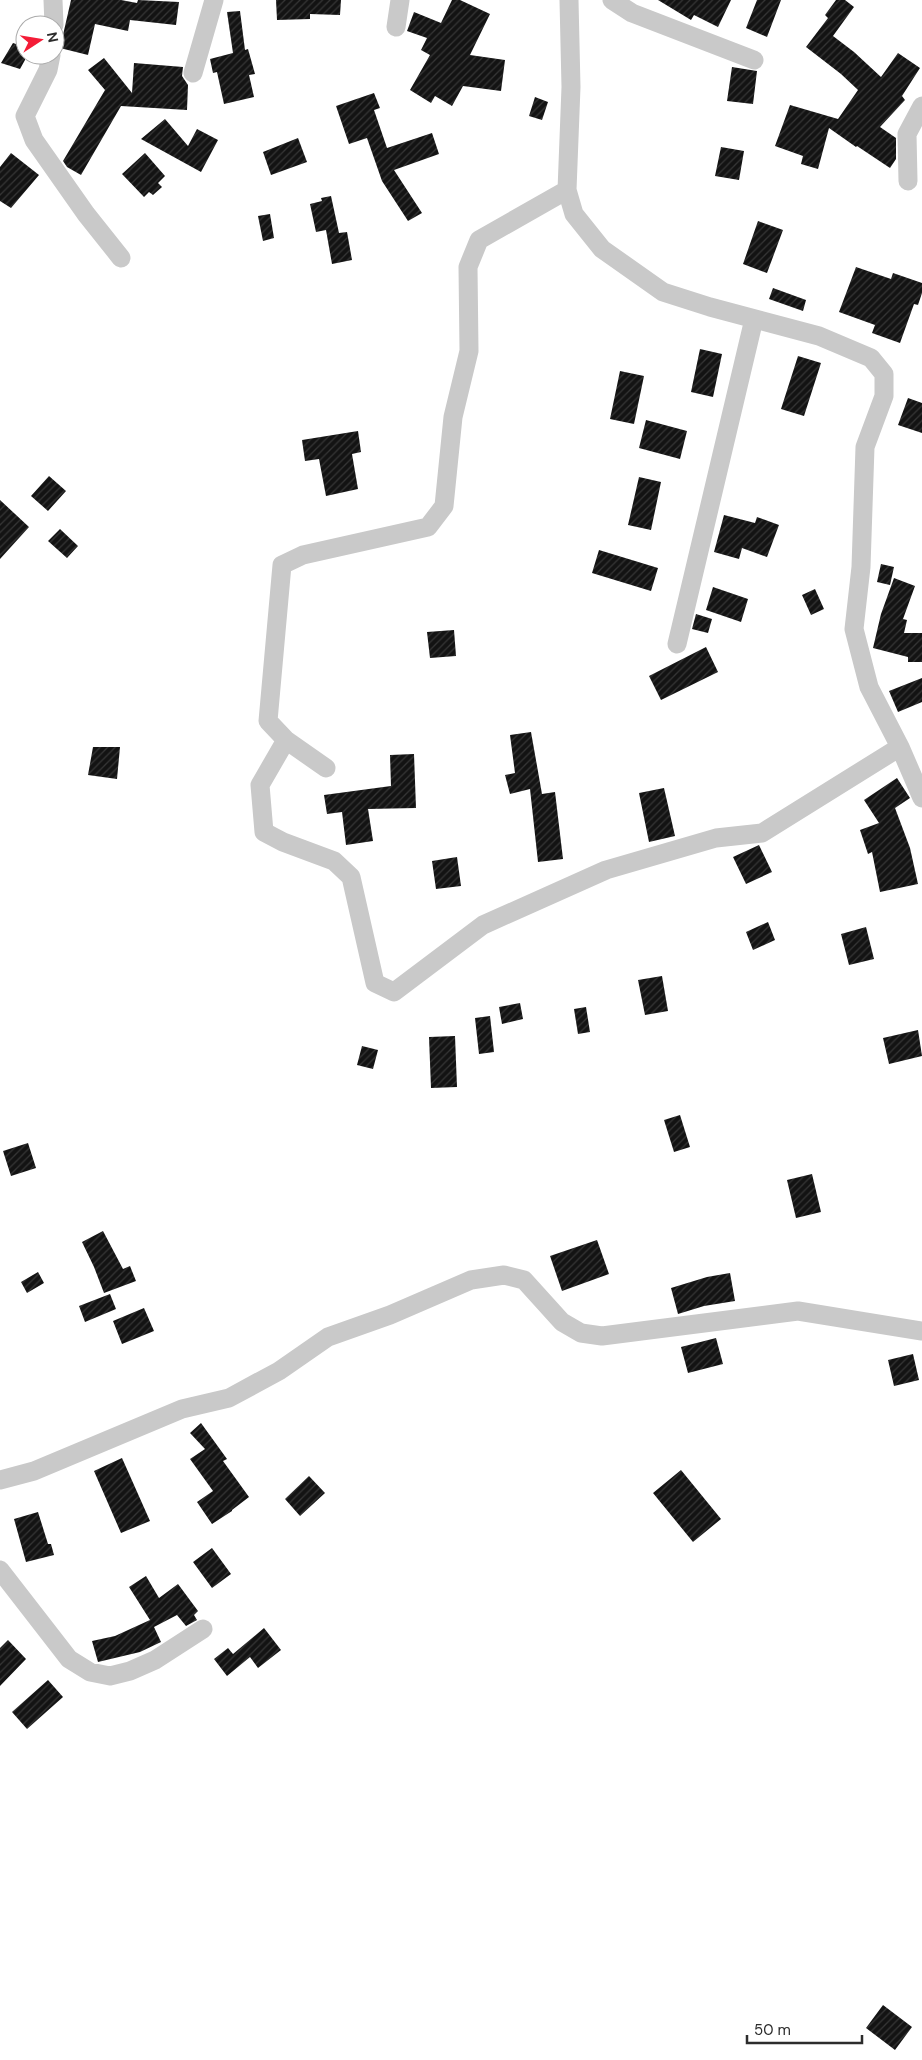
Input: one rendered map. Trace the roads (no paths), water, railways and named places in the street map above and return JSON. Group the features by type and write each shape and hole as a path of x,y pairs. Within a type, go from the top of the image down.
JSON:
{"street":[{"path":"53,0 54,15"},
{"path":"193,73 214,0"},
{"path":"396,27 400,0"},
{"path":"569,0 571,87 567,190 574,214 602,249 663,292 819,336 871,358 884,374 884,396 865,447 861,567 854,629 869,687 900,747 922,798"},
{"path":"612,0 632,13 754,60"},
{"path":"49,65 25,116 29,127 34,140 86,214 121,258"},
{"path":"908,181 907,134 922,106"},
{"path":"326,768 286,740 268,721 282,565 303,555 428,527 444,506 453,417 469,351 468,267 479,240 567,190"},
{"path":"676,644 754,319"},
{"path":"286,740 260,784 264,832 283,842 334,861 351,877 375,983 394,992 484,925 606,870 716,838 762,833 900,747"},
{"path":"0,1480 34,1471 182,1409 229,1398 279,1371 328,1337 390,1315 471,1280 504,1275 524,1280 562,1322 581,1333 602,1336 798,1311 922,1331"},
{"path":"0,1570 69,1659 90,1672 110,1676 130,1671 156,1660 203,1630"}]}
